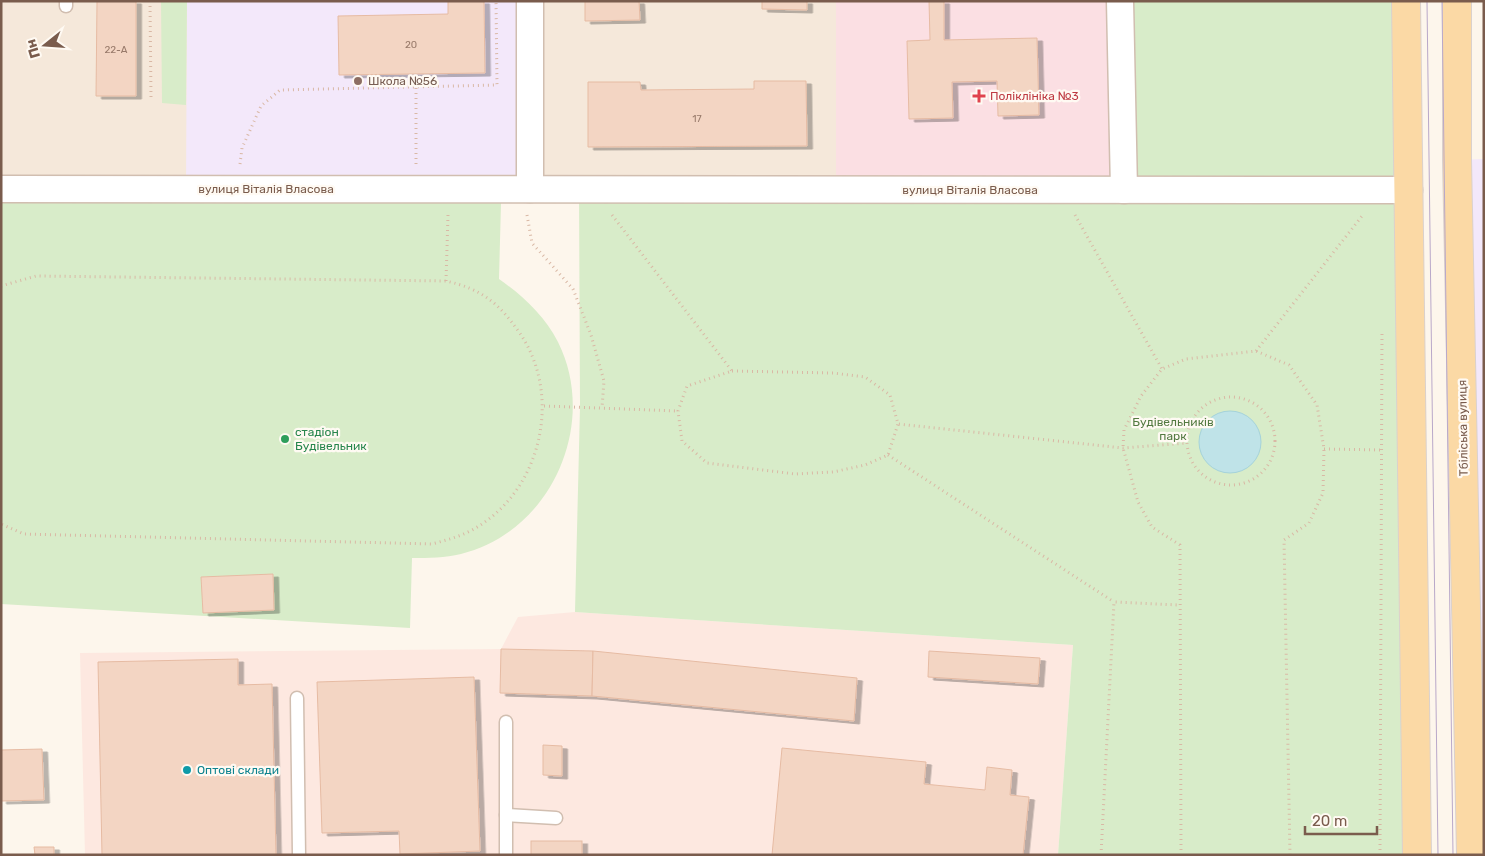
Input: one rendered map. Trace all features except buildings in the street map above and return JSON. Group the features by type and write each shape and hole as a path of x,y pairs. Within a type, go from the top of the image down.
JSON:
{"main road":[{"path":"1406,1 1418,855"},
{"name":"Тбіліська вулиця","path":"1457,1 1457,160 1471,855"}],"street":[{"path":"530,1 530,190"},
{"path":"1120,1 1124,190"},
{"name":"вулиця Віталія Власова","path":"1,189 1409,190"}],"lane":[{"path":"297,698 299,855"},
{"path":"506,722 506,855"},
{"path":"506,815 556,818"}],"path":[{"path":"150,1 151,98"},
{"path":"235,189 242,148 261,106 280,90 496,85 496,1"},
{"path":"416,87 416,189"},
{"path":"446,281 449,189"},
{"path":"592,189 732,371"},
{"path":"530,190 526,219 532,242 573,290 591,335 604,381 602,408"},
{"path":"1062,190 1162,369"},
{"path":"1256,351 1382,191"},
{"path":"1,286 36,276 446,281 480,292 506,314 527,344 534,359 544,406 535,454 518,488 491,517 472,530 432,544 24,534 1,524"},
{"path":"1380,855 1382,330"},
{"path":"1181,855 1180,545 1152,527 1138,502 1124,448 1124,430 1140,396 1162,369 1186,359 1256,351 1289,365 1317,405 1324,449 1323,493 1309,523 1284,540 1290,855"},
{"path":"732,371 825,373 865,377 890,395 898,424 888,455 857,467 833,472 795,474 707,464 682,441 678,411 687,386 732,371"},
{"path":"1227,398 1246,400 1261,410 1272,426 1274,445 1269,463 1257,477 1239,484 1230,485 1212,481 1204,476 1192,461 1187,443 1190,425 1201,409 1227,398"},
{"path":"544,406 678,411"},
{"path":"898,424 1124,448 1187,443"},
{"path":"1324,449 1382,450"},
{"path":"888,455 1114,602 1179,605"},
{"path":"1100,855 1114,602"}],"shaded area":[{"path":"1,1 1120,1 1124,190 1,189"},
{"name":"Школа №56","path":"187,1 530,1 530,189 186,189"},
{"name":"Поліклініка №3","path":"836,1 1120,1 1124,190 836,190"},
{"path":"1484,159 1484,774 1470,775 1457,160"},
{"path":"575,612 1073,645 1058,855 85,855 80,653 501,649 518,617"}],"green space":[{"path":"161,1 187,1 186,105 162,103"},
{"name":"Будівельників парк","path":"1120,1 1406,1 1417,855 1058,855 1073,645 575,612 580,407 579,190 1123,190"},
{"name":"стадіон Будівельник","path":"1,199 501,203 499,279 525,299 546,323 558,342 569,374 573,407 569,439 559,470 542,499 520,523 493,542 461,554 412,558 410,628 1,604"}],"water":[{"path":"1224,411 1236,411 1252,420 1259,430 1261,442 1259,454 1252,464 1236,473 1224,473 1213,468 1204,459 1199,448 1199,436 1204,425 1213,416"}],"tram line":[{"path":"1427,1 1438,855"},
{"path":"1442,1 1453,855"}],"place":[{"name":"Школа №56","path":"358,81"},
{"name":"Поліклініка №3","path":"979,96"},
{"name":"стадіон Будівельник","path":"285,439"},
{"name":"Оптові склади","path":"187,770"}]}
